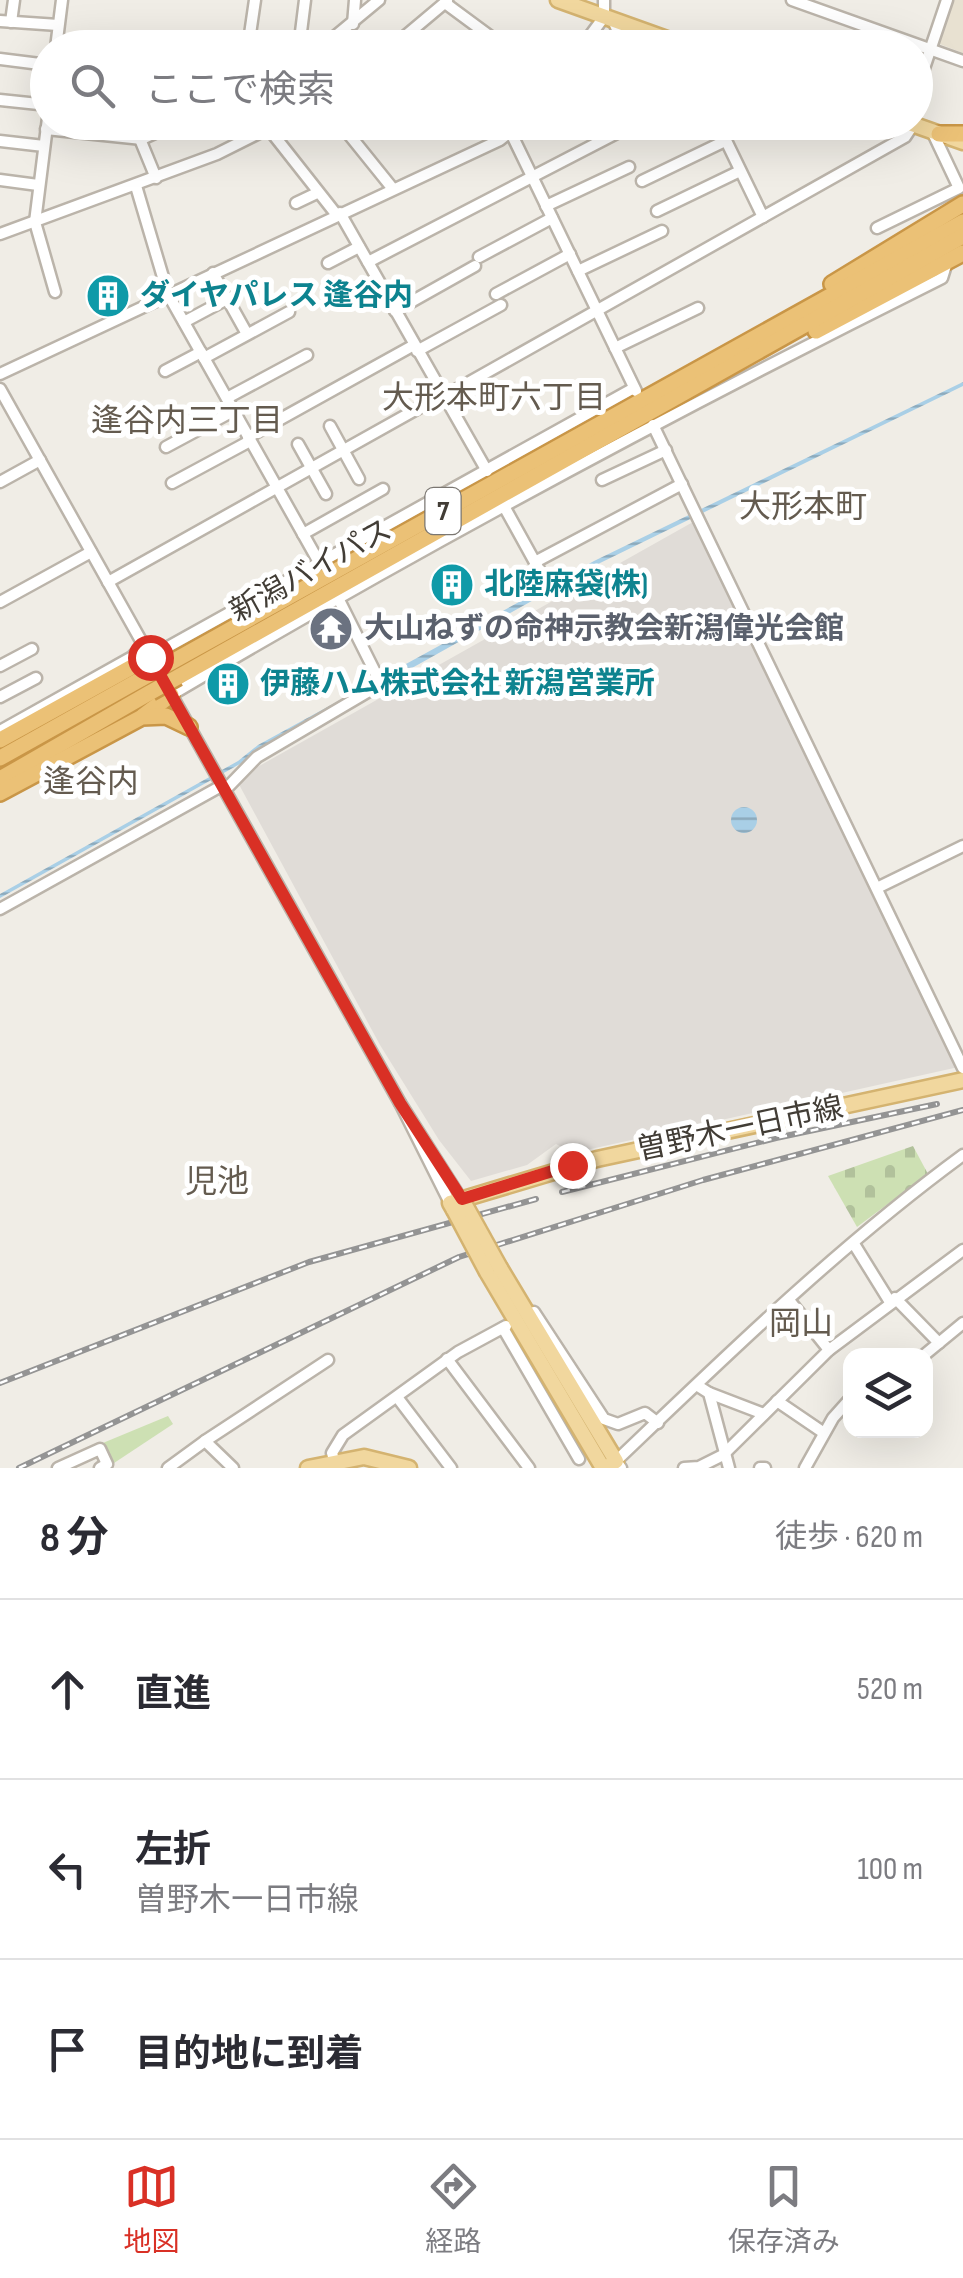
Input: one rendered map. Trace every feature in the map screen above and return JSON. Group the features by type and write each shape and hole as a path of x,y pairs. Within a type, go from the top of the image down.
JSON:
{"highway":[{"path":"935,132 963,134"},
{"path":"715,359 963,201"},
{"name":"新潟バイパス","path":"174,670 715,359 963,222"},
{"name":"新潟バイパス","path":"0,758 147,685 715,377 963,236"},
{"path":"715,377 799,340 963,253"},
{"path":"0,740 147,651"},
{"name":"新潟バイパス","path":"0,779 147,685"},
{"path":"0,793 142,718 171,695"},
{"path":"142,718 166,716 189,727"}],"main road":[{"path":"558,0 639,30"},
{"path":"935,132 963,142"},
{"name":"曽野木一日市線","path":"458,1204 597,1159 963,1080"},
{"path":"458,1204 493,1270 612,1466"},
{"path":"308,1468 334,1460 409,1468"}],"street":[{"path":"14,0 5,22 58,25"},
{"path":"58,30 62,0"},
{"path":"250,30 254,0"},
{"path":"302,30 306,0"},
{"path":"353,24 355,0"},
{"path":"345,30 380,0"},
{"path":"604,0 615,30"},
{"path":"792,0 877,30"},
{"path":"933,42 946,0"},
{"path":"412,30 446,1 483,30"},
{"path":"598,30 608,19"},
{"path":"933,50 963,61"},
{"path":"0,59 30,63"},
{"path":"0,100 30,104"},
{"path":"877,228 959,188 935,132"},
{"path":"45,140 35,222 55,292"},
{"path":"140,140 156,178"},
{"path":"0,234 136,186 245,140"},
{"path":"276,140 317,194 338,214 359,247 487,471"},
{"path":"354,140 393,189"},
{"path":"0,374 496,140"},
{"path":"0,731 132,657 320,564 635,390 514,140"},
{"path":"368,262 603,140"},
{"path":"108,582 900,140"},
{"path":"642,181 725,141 763,218"},
{"path":"0,142 44,146"},
{"path":"546,206 630,168"},
{"path":"657,211 740,171"},
{"path":"0,180 38,185"},
{"path":"136,186 168,294 320,564"},
{"path":"296,203 317,194"},
{"path":"395,310 552,218"},
{"path":"578,271 662,231"},
{"path":"328,263 359,247"},
{"path":"172,483 415,348 570,254"},
{"path":"171,695 653,424 942,278 947,262"},
{"path":"213,272 247,334"},
{"path":"184,322 228,300"},
{"path":"615,348 698,308"},
{"path":"165,371 289,312"},
{"path":"226,398 307,355"},
{"path":"0,388 458,1204"},
{"path":"166,447 234,410"},
{"path":"653,424 879,886 963,1068"},
{"path":"330,426 359,479"},
{"path":"298,444 326,494"},
{"path":"602,480 666,450"},
{"path":"0,482 40,460"},
{"path":"535,562 682,484"},
{"path":"303,534 383,490"},
{"path":"506,508 547,584"},
{"path":"0,602 91,552"},
{"path":"0,910 224,788 257,758 375,691 379,680 338,598"},
{"path":"0,666 32,648"},
{"path":"0,697 36,678"},
{"path":"879,886 963,846"},
{"path":"612,1466 904,1198 963,1155"},
{"path":"854,1244 892,1300 939,1343"},
{"path":"684,1468 699,1467 724,1456 829,1350 963,1250"},
{"path":"790,1300 829,1350"},
{"path":"534,1312 604,1419 618,1424 645,1413 658,1423"},
{"path":"933,1348 963,1323"},
{"path":"334,1460 332,1452 344,1434 447,1360 505,1327 579,1459"},
{"path":"168,1468 328,1360"},
{"path":"447,1360 529,1468"},
{"path":"698,1386 764,1414"},
{"path":"709,1393 729,1468"},
{"path":"397,1397 452,1468"},
{"path":"777,1401 824,1433"},
{"path":"805,1468 843,1407"},
{"path":"205,1441 233,1468"},
{"path":"58,1468 81,1463 100,1449 107,1464 100,1468"}],"shaded area":[{"path":"953,0 963,0 963,53 937,43"},
{"path":"693,522 963,1066 573,1153 556,1144 527,1165 471,1181 439,1140 380,1045 236,779"}],"green space":[{"path":"913,1146 928,1174 857,1227 828,1176"},
{"path":"168,1416 173,1424 108,1467 98,1445"}],"water":[{"path":"963,382 963,386 598,564 0,898 0,894 238,761 258,745 594,561"},
{"path":"744,807 753,811 757,820 753,829 744,833 735,829 731,820 735,811"}],"railway":[{"path":"562,1192 776,1138 937,1104"},
{"path":"19,1468 459,1257 703,1180 963,1110"},
{"path":"0,1383 309,1262 536,1199"}],"place":[{"name":"ダイヤパレス 逢谷内","path":"108,296"},
{"name":"北陸麻袋(株)","path":"452,585"},
{"name":"大山ねずの命神示教会新潟偉光会館","path":"331,629"},
{"name":"伊藤ハム株式会社 新潟営業所","path":"228,684"}],"district":[{"name":"大形本町六丁目","path":"494,398"},
{"name":"逢谷内三丁目","path":"187,421"},
{"name":"大形本町","path":"803,507"},
{"name":"逢谷内","path":"91,782"},
{"name":"児池","path":"217,1182"},
{"name":"岡山","path":"801,1324"}],"route":[{"path":"150,657 400,1103 462,1199 572,1165"}]}
